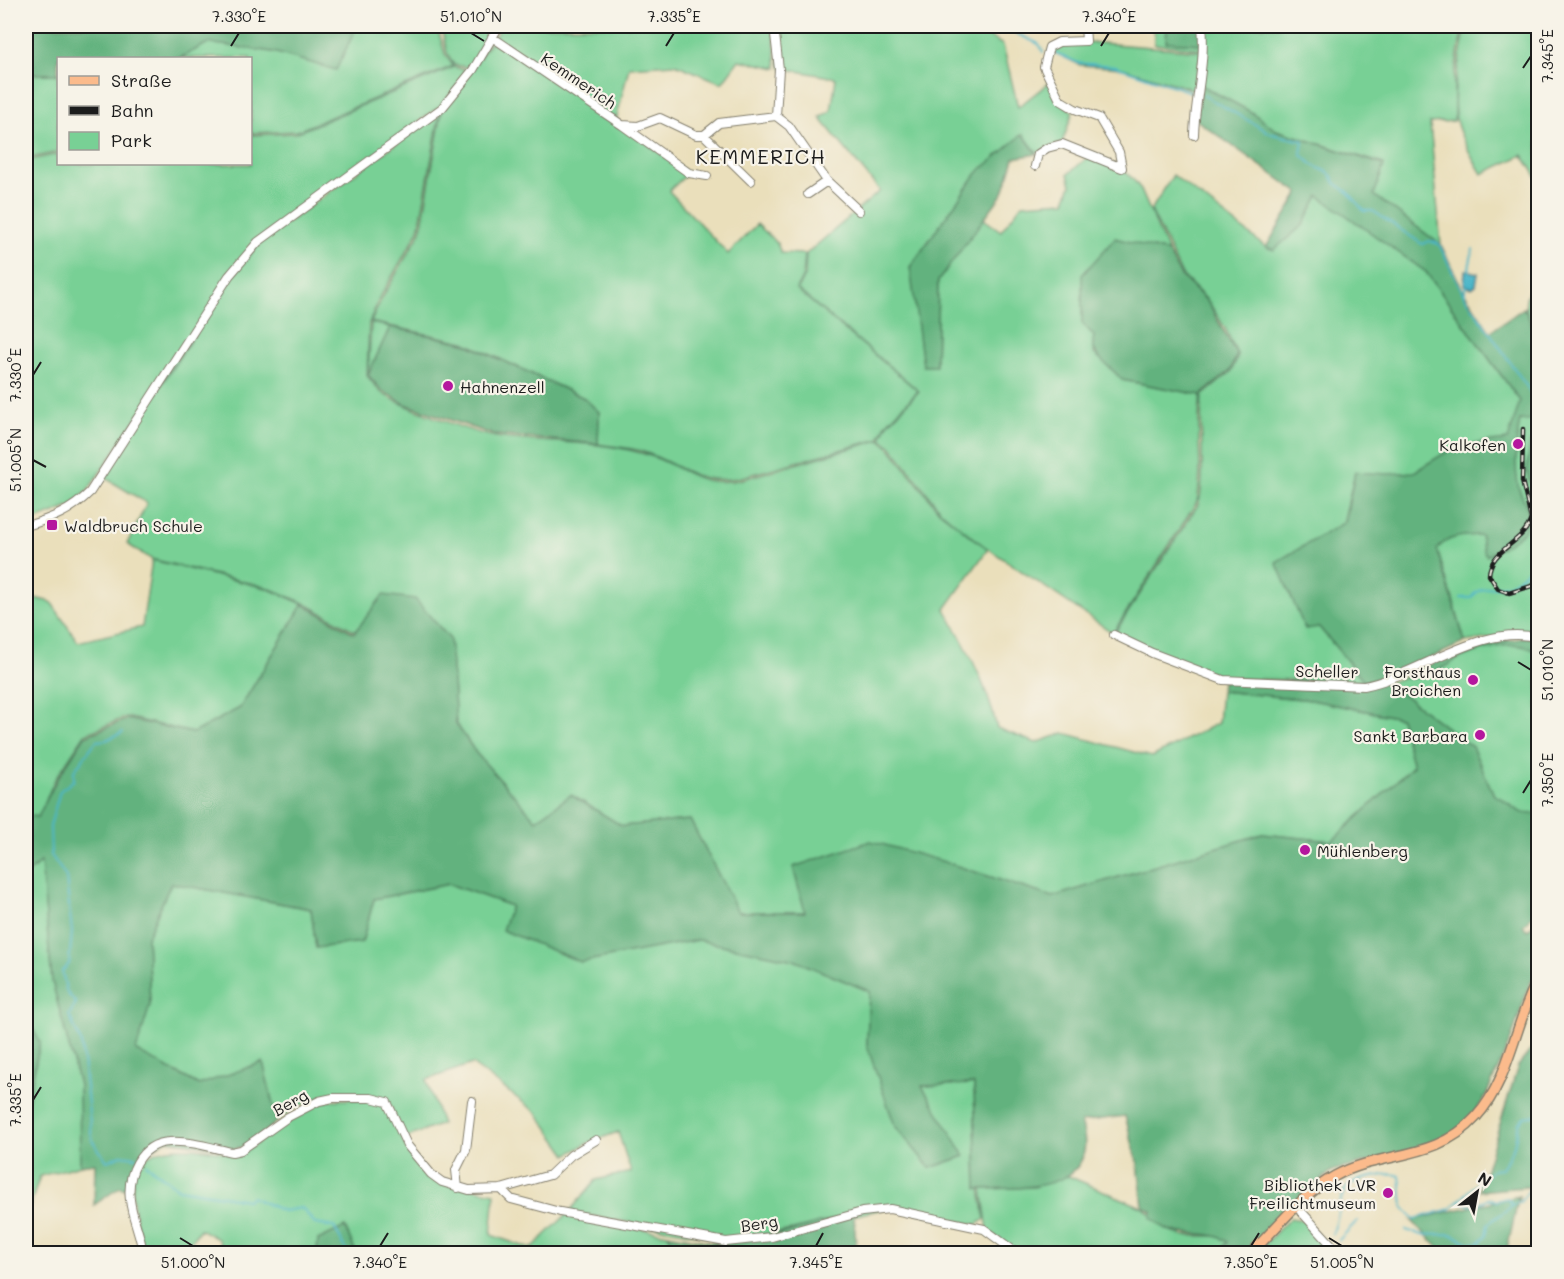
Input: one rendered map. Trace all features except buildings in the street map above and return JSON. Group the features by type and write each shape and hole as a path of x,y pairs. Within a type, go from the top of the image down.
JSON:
{"main road":[{"path":"1251,1254 1297,1207 1336,1176 1418,1153 1439,1145 1465,1128 1478,1115 1496,1087 1539,979"}],"street":[{"path":"26,526 50,520 72,508 90,492 229,276 258,242 442,108 473,70 499,26"},
{"path":"774,26 779,69 776,116"},
{"path":"1035,166 1038,154 1047,148 1062,144 1108,165 1122,168 1119,152 1099,118 1075,109 1060,100 1044,67 1049,47 1059,42 1086,41 1088,28 1085,26"},
{"path":"1194,135 1196,101 1204,49 1202,26"},
{"name":"Kemmerich","path":"492,37 689,173 707,176"},
{"path":"704,135 719,123 776,116 789,126 827,181 858,211"},
{"name":"Kemmerich","path":"621,125 638,126 660,118 696,135 704,135 751,181"},
{"path":"808,194 827,181"},
{"name":"Scheller","path":"1113,634 1152,653 1222,680 1364,686 1386,681 1440,656 1477,643 1520,635 1539,638"},
{"name":"Berg","path":"143,1254 129,1191 130,1176 140,1158 152,1147 168,1142 232,1152 242,1150 288,1117 319,1101 333,1098 370,1098 387,1102 407,1145 431,1174 442,1182 482,1192 501,1190 550,1174 571,1155 596,1140"},
{"path":"459,1188 456,1170 465,1150 472,1101"},
{"name":"Berg","path":"501,1190 511,1199 560,1212 726,1242 771,1237 862,1212 890,1209 984,1229 1018,1254"},
{"path":"1297,1207 1340,1254"}],"green space":[{"path":"26,26 357,26 336,70 273,52 208,43 182,57 57,57 57,74 26,74"},
{"path":"357,26 437,26 445,54 453,66 297,131 252,133 252,57 182,57 208,43 273,52 336,69"},
{"path":"441,26 497,26 472,68 454,65 447,53"},
{"path":"502,26 773,26 777,68 739,60 722,83 675,64 629,67 616,121 688,173 669,191 728,254 757,224 777,243 781,253 805,254 803,276 796,289 918,391 886,424 879,439 742,477 714,479 702,477 644,452 598,444 599,412 584,398 464,342 371,322 381,300 421,231 442,110"},
{"path":"775,26 971,26 1003,45 1018,107 1050,82 1059,100 1073,112 1062,143 1037,153 1023,134 910,267 936,366 938,281 982,218 1001,231 1022,204 1065,201 1071,185 1068,174 1088,157 1122,169 1140,188 1168,252 1160,252 1095,336 1094,354 1112,368 1122,380 1201,395 1199,489 1197,502 1113,633 971,537 941,511 891,446 881,439 887,425 919,391 797,289 805,276 806,254 880,191 820,118 831,111 836,78 781,68"},
{"path":"1154,26 1167,26 1167,42 1202,44 1202,49 1154,44"},
{"path":"1167,26 1201,26 1202,44 1166,42"},
{"path":"1203,26 1463,26 1454,77 1454,121 1430,123 1441,245 1374,195 1384,164 1276,130 1251,112 1201,85 1207,50"},
{"path":"1466,26 1538,26 1538,179 1523,155 1482,174 1465,144 1457,124 1454,101"},
{"path":"1087,42 1202,51 1195,90 1122,68 1080,65 1049,50 1059,43"},
{"path":"454,67 470,71 440,106 256,242 88,490 72,506 26,524 26,161 57,154 57,165 252,165 252,135 296,133"},
{"path":"26,74 57,74 57,152 26,159"},
{"path":"1201,85 1251,112 1276,130 1384,165 1374,195 1441,245 1464,292 1490,332 1524,308 1538,338 1538,410 1528,421 1520,420 1516,452 1519,490 1529,514 1527,525 1515,538 1487,556 1483,550 1481,535 1452,539 1437,549 1465,642 1392,676 1365,682 1319,627 1305,629 1276,562 1345,522 1355,472 1388,474 1414,472 1456,446 1508,440 1520,401 1426,272 1319,196 1303,225 1274,250 1266,247 1299,193 1196,120"},
{"path":"440,112 419,230 379,299 369,323 367,376 382,393 420,411 486,435 623,449 656,458 701,479 712,481 743,479 880,440 890,448 939,511 988,549 945,609 982,682 997,728 1036,743 1064,733 1152,757 1218,723 1221,691 1312,700 1400,718 1413,766 1332,841 1262,834 1052,897 945,862 805,912 737,912 690,820 622,826 571,795 536,820 476,753 456,723 450,639 363,622 355,631 304,603 266,587 151,559 127,544 147,503 102,476 231,278 258,244"},
{"path":"1023,134 1037,154 1014,158 1003,193 938,281 936,366 923,366 910,267 977,173"},
{"path":"1173,175 1266,247 1274,249 1303,225 1319,196 1426,272 1520,401 1538,392 1538,634 1529,632 1465,642 1451,592 1355,472 1319,627 1365,682 1223,678 1114,634 1199,503 1202,476 1202,396 1231,372 1238,356 1225,328 1208,301 1182,275 1151,210"},
{"path":"1115,238 1168,252 1181,276 1207,301 1237,355 1230,371 1201,395 1122,380 1097,355 1093,343 1094,336 1082,323 1082,275"},
{"path":"1538,276 1538,338 1527,313 1526,300"},
{"path":"371,323 390,327 368,375"},
{"path":"390,327 464,343 584,398 599,412 598,444 494,435 405,404 382,391 368,375"},
{"path":"1530,442 1538,446 1538,510 1527,472"},
{"path":"152,560 266,588 303,604 240,708 193,733 126,717 85,734 54,781 38,818 26,815 26,596 51,602 78,642 142,627"},
{"path":"383,595 415,599 450,639 456,724 476,753 536,820 571,795 622,826 690,820 738,912 805,912 793,867 871,841 945,862 1052,897 1262,834 1332,841 1413,766 1400,718 1312,700 1221,691 1222,681 1388,683 1472,747 1494,795 1518,811 1538,813 1538,910 1523,925 1527,930 1538,920 1538,970 1530,983 1511,1039 1484,1100 1466,1123 1438,1144 1332,1171 1290,1205 1248,1253 1218,1253 1228,1242 1222,1238 1172,1231 1151,1218 1152,1211 1143,1206 1138,1164 1125,1116 1081,1122 1085,1145 1081,1162 1070,1174 1036,1186 977,1189 974,1084 922,1086 965,1156 930,1168 895,1126 867,1046 869,991 794,960 698,940 581,962 502,930 511,906 449,884 374,899 362,942 316,948 311,909 171,883 147,937 150,1005 136,1051 199,1085 263,1062 277,1122 248,1145 232,1150 167,1140 139,1157 128,1190 120,1187 94,1205 95,1163 80,1165 79,1085 52,981 41,862 26,875 26,815 38,817 56,781 85,736 127,719 193,733 240,708 303,604 354,633"},
{"path":"1528,637 1538,640 1538,653 1523,646 1494,647 1467,655 1428,675 1402,677 1467,648"},
{"path":"1503,640 1538,640 1538,814 1520,818 1494,795 1472,747 1388,683"},
{"path":"41,861 52,981 79,1085 81,1165 40,1176 26,1218 26,1109 40,1043 26,1017 26,875"},
{"path":"171,883 311,909 316,948 362,942 374,899 449,884 511,906 503,930 581,962 698,940 794,960 869,991 867,1046 930,1168 965,1156 921,1086 974,1083 977,1188 980,1189 985,1219 976,1225 891,1207 793,1230 730,1240 569,1212 596,1180 631,1172 618,1132 588,1143 567,1155 537,1113 472,1064 426,1080 442,1124 405,1138 388,1101 329,1096 304,1103 277,1122 263,1063 199,1085 135,1051 150,1005 147,937"},
{"path":"26,1017 40,1042 26,1109"},
{"path":"1538,1041 1538,1186 1479,1191 1518,1066"},
{"path":"353,1099 385,1103 406,1147 426,1172 437,1181 495,1193 491,1235 531,1249 567,1214 668,1234 678,1253 356,1253 345,1227 318,1240 317,1253 224,1253 218,1239 200,1229 185,1250 169,1242 143,1252 132,1189 135,1173 142,1161 155,1152 175,1148 242,1151 314,1105 329,1100"},
{"path":"1068,1176 1144,1208 1165,1229 1185,1236 1221,1236 1229,1242 1218,1253 1020,1253 988,1231 982,1189 1034,1187"},
{"path":"1519,1196 1507,1250 1491,1254 1444,1253 1411,1220"},
{"path":"854,1214 856,1247 840,1254 678,1253 668,1234 710,1242 776,1235"},
{"path":"1290,1218 1302,1220 1338,1254 1255,1254"},
{"path":"345,1227 356,1253 317,1253 318,1240"}],"water":[{"path":"1465,270 1478,273 1476,285 1472,288 1464,285"}],"waterway":[{"path":"1000,26 1039,44 1043,52"},
{"path":"1051,51 1078,63 1115,66 1191,92"},
{"path":"1203,95 1272,134 1303,141 1301,154 1313,165 1329,173 1335,183 1348,192 1364,211 1373,211 1422,244 1429,241 1439,244 1464,295"},
{"path":"1468,273 1473,249"},
{"path":"1466,284 1464,295 1538,403"},
{"path":"1461,598 1471,598 1483,589 1511,583 1538,563"},
{"path":"123,732 106,740 96,741 74,771 74,780 60,791 50,826 51,855 66,877 72,932 69,964 62,971 67,993 76,1003 69,1015 81,1042 92,1140 107,1161 121,1155 136,1157"},
{"path":"1332,1234 1345,1190 1359,1180 1372,1177 1390,1174 1400,1176 1403,1207 1414,1219 1450,1209 1492,1170 1502,1169 1514,1146 1519,1123 1524,1117 1538,1115"},
{"path":"146,1164 179,1189 247,1200 251,1197 283,1211 302,1208 315,1224 334,1227 348,1254"},
{"path":"1460,1201 1474,1205 1488,1198 1496,1201 1507,1198 1513,1205 1520,1202 1538,1179"},
{"path":"1406,1230 1422,1235 1451,1234 1469,1243 1479,1243 1486,1235 1488,1224 1513,1205"},
{"path":"1339,1240 1357,1221"},
{"path":"1319,1254 1322,1247"}],"railway":[{"path":"1523,429 1522,481 1531,519 1522,534 1495,559 1489,575 1498,589 1509,593 1538,584"}],"place":[{"name":"Hahnenzell","path":"448,386"},
{"name":"Kalkofen","path":"1518,444"},
{"name":"Waldbruch Schule","path":"52,525"},
{"name":"Forsthaus Broichen","path":"1473,680"},
{"name":"Sankt Barbara","path":"1480,735"},
{"name":"Mühlenberg","path":"1305,850"},
{"name":"Bibliothek LVR Freilichtmuseum","path":"1388,1193"}],"district":[{"name":"KEMMERICH","path":"761,156"}]}
